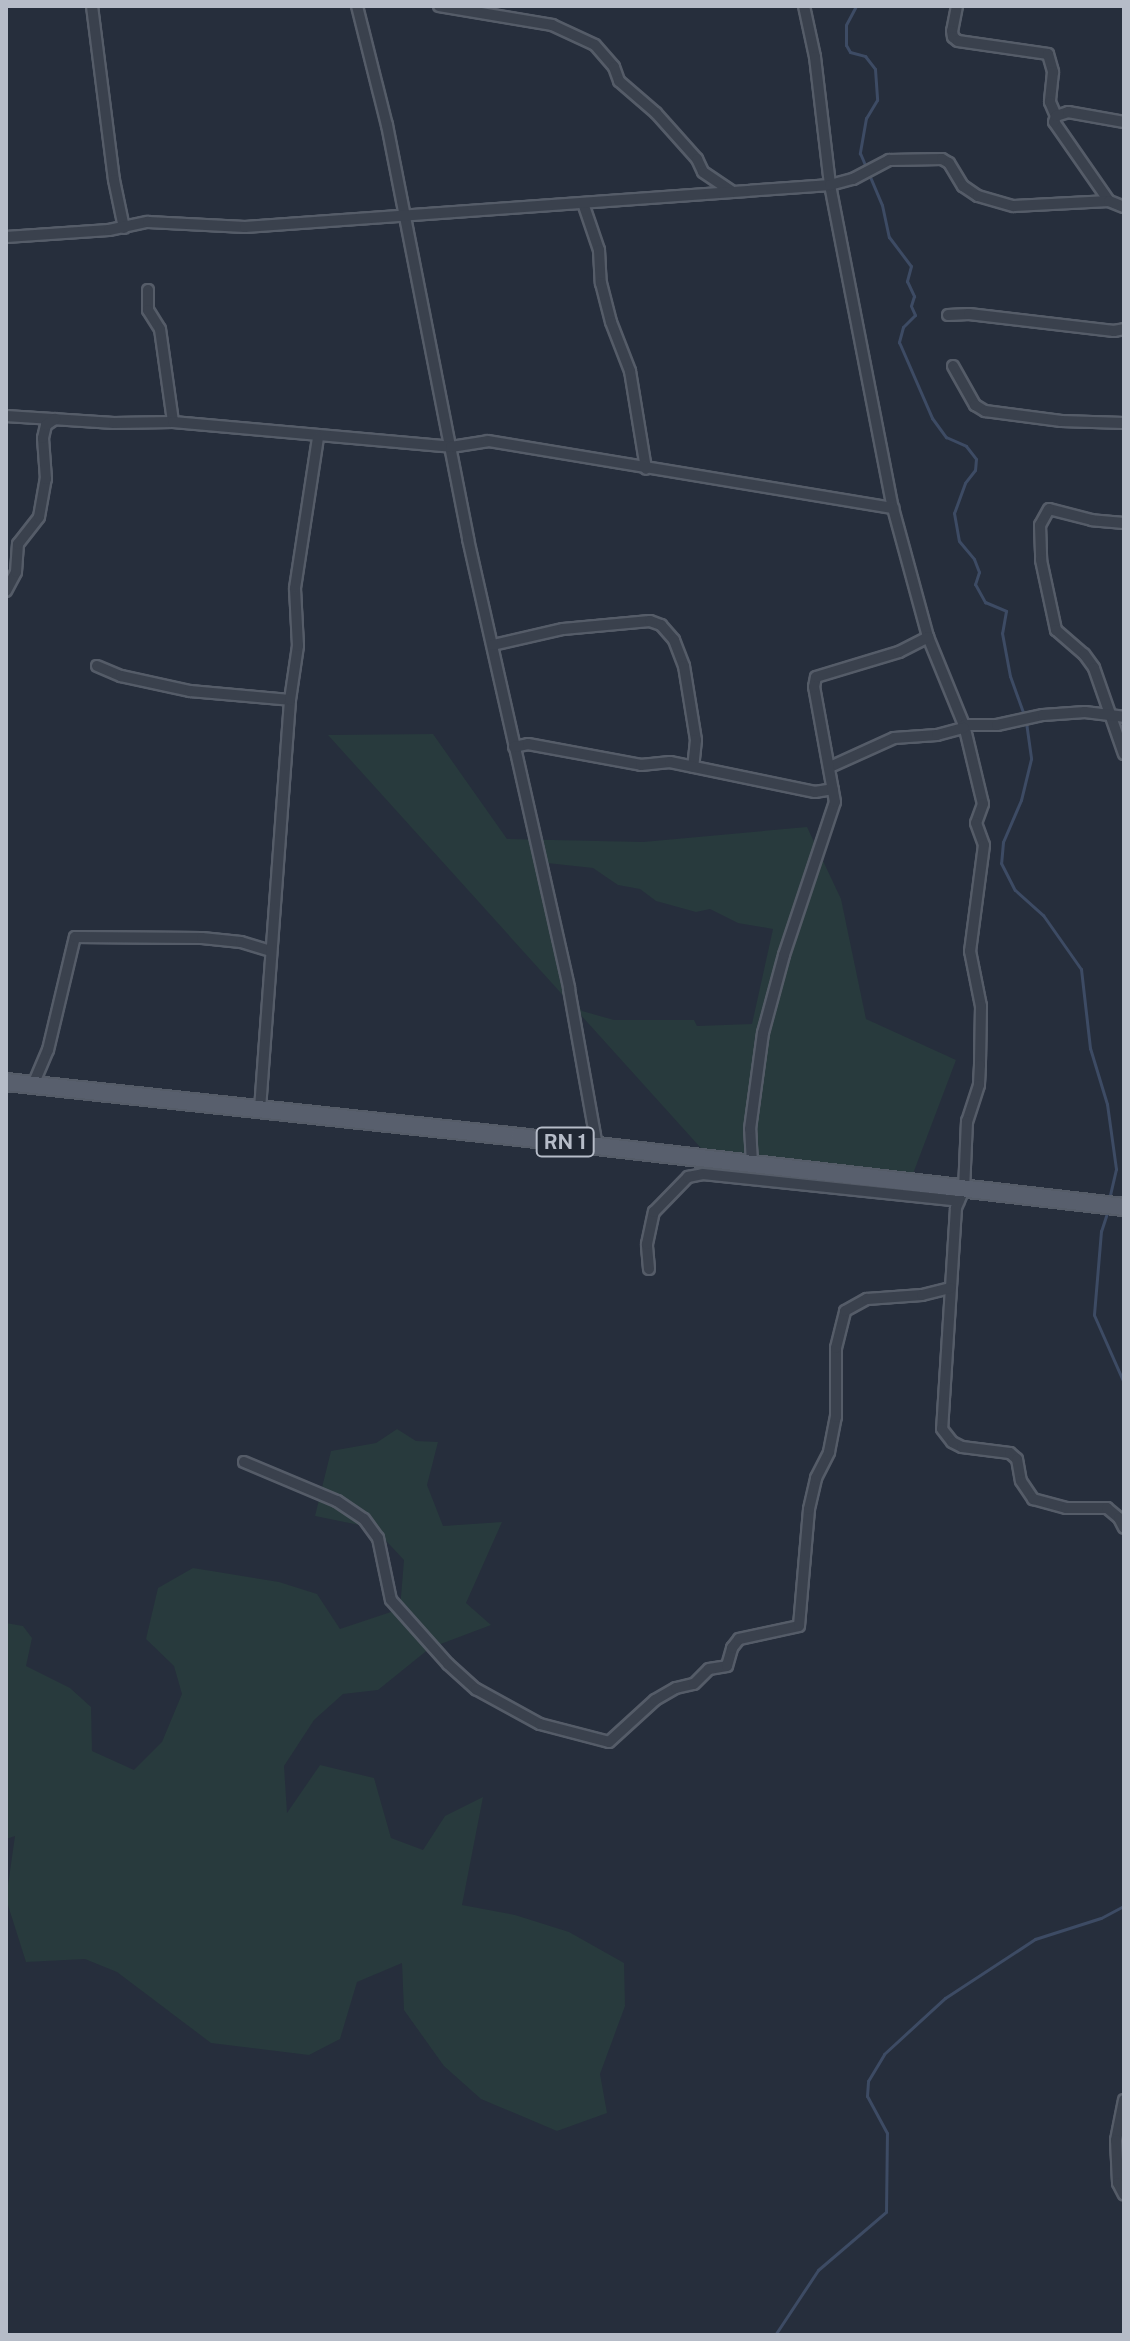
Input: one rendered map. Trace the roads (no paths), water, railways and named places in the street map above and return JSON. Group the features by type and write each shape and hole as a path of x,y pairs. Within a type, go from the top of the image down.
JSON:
{"main road":[{"name":"RN 1","path":"6,1082 752,1164 962,1195 1124,1207"}],"street":[{"path":"92,6 114,180 124,228"},
{"path":"357,6 387,125 402,214 514,747 569,989 597,1146"},
{"path":"439,6 552,25 595,45 614,67 619,81 656,113 697,159 703,172 733,192"},
{"path":"804,6 815,57 830,185 882,438 893,508 928,637 964,726 968,755 981,785 983,804 976,823 984,845 970,951 981,1006 979,1085 967,1121 962,1195 950,1288 941,1421 945,1434 962,1447 1010,1453 1017,1459 1021,1481 1033,1499 1066,1508 1107,1508 1119,1518 1124,1528"},
{"path":"957,6 952,31 958,41 1048,54 1053,72 1050,102 1056,116 1057,131 1109,201"},
{"path":"1056,116 1068,112 1124,122"},
{"path":"6,237 124,228 148,222 245,227 830,185 853,179 889,160 942,159 949,163 963,186 978,196 1014,206 1109,201 1124,207"},
{"path":"583,203 599,250 601,283 611,322 630,371 646,469"},
{"path":"148,290 148,310 160,329 173,422"},
{"path":"948,315 969,314 1114,331 1124,329"},
{"path":"953,366 965,392 975,405 985,411 1061,421 1124,423"},
{"path":"6,416 114,423 173,422 451,447 488,441 893,508"},
{"path":"6,591 16,572 18,544 39,517 46,479 43,438 46,425 55,419"},
{"path":"260,1109 290,700 298,646 295,588 318,437"},
{"path":"1124,523 1092,520 1049,509 1040,525 1041,560 1056,630 1084,654 1112,714 1124,754"},
{"path":"493,645 563,629 650,621 661,625 674,640 684,666 696,740 693,767"},
{"path":"752,1164 750,1129 763,1033 784,955 835,802 814,687 816,677 899,652 928,637"},
{"path":"97,666 121,676 190,691 290,700"},
{"path":"830,767 894,738 937,735 964,726 997,725 1043,715 1112,714 1124,717"},
{"path":"514,747 528,744 641,765 670,762 815,792 833,789"},
{"path":"33,1085 48,1050 75,937 202,938 241,942 271,951"},
{"path":"649,1269 647,1244 654,1212 688,1177 703,1174 962,1195"},
{"path":"244,1462 337,1501 364,1519 378,1538 391,1600 448,1664 476,1689 540,1724 609,1742 655,1700 676,1688 694,1684 709,1669 727,1666 732,1648 739,1639 799,1626 806,1568 804,1537 816,1478 829,1452 836,1417 836,1348 845,1311 867,1299 922,1295 950,1288"},
{"path":"1124,2100 1116,2140 1118,2183 1124,2195"}],"waterway":[{"path":"856,6 846,25 846,45 850,52 865,56 875,69 877,100 866,118 860,153 882,205 889,237 911,266 907,281 914,296 911,306 915,315 903,327 899,342 932,418 946,437 966,446 976,459 975,470 965,483 954,513 959,541 974,559 979,572 975,584 985,602 1006,611 1002,633 1010,676 1024,715"},
{"path":"1026,722 1031,759 1021,800 1003,842 1001,863 1015,890 1043,915 1081,969 1090,1048 1107,1104 1116,1169 1109,1199"},
{"path":"1107,1213 1101,1231 1094,1315 1124,1383"},
{"path":"775,2335 818,2270 886,2212 887,2133 867,2096 868,2081 884,2054 945,1998 1035,1939 1101,1918 1124,1906"}]}
